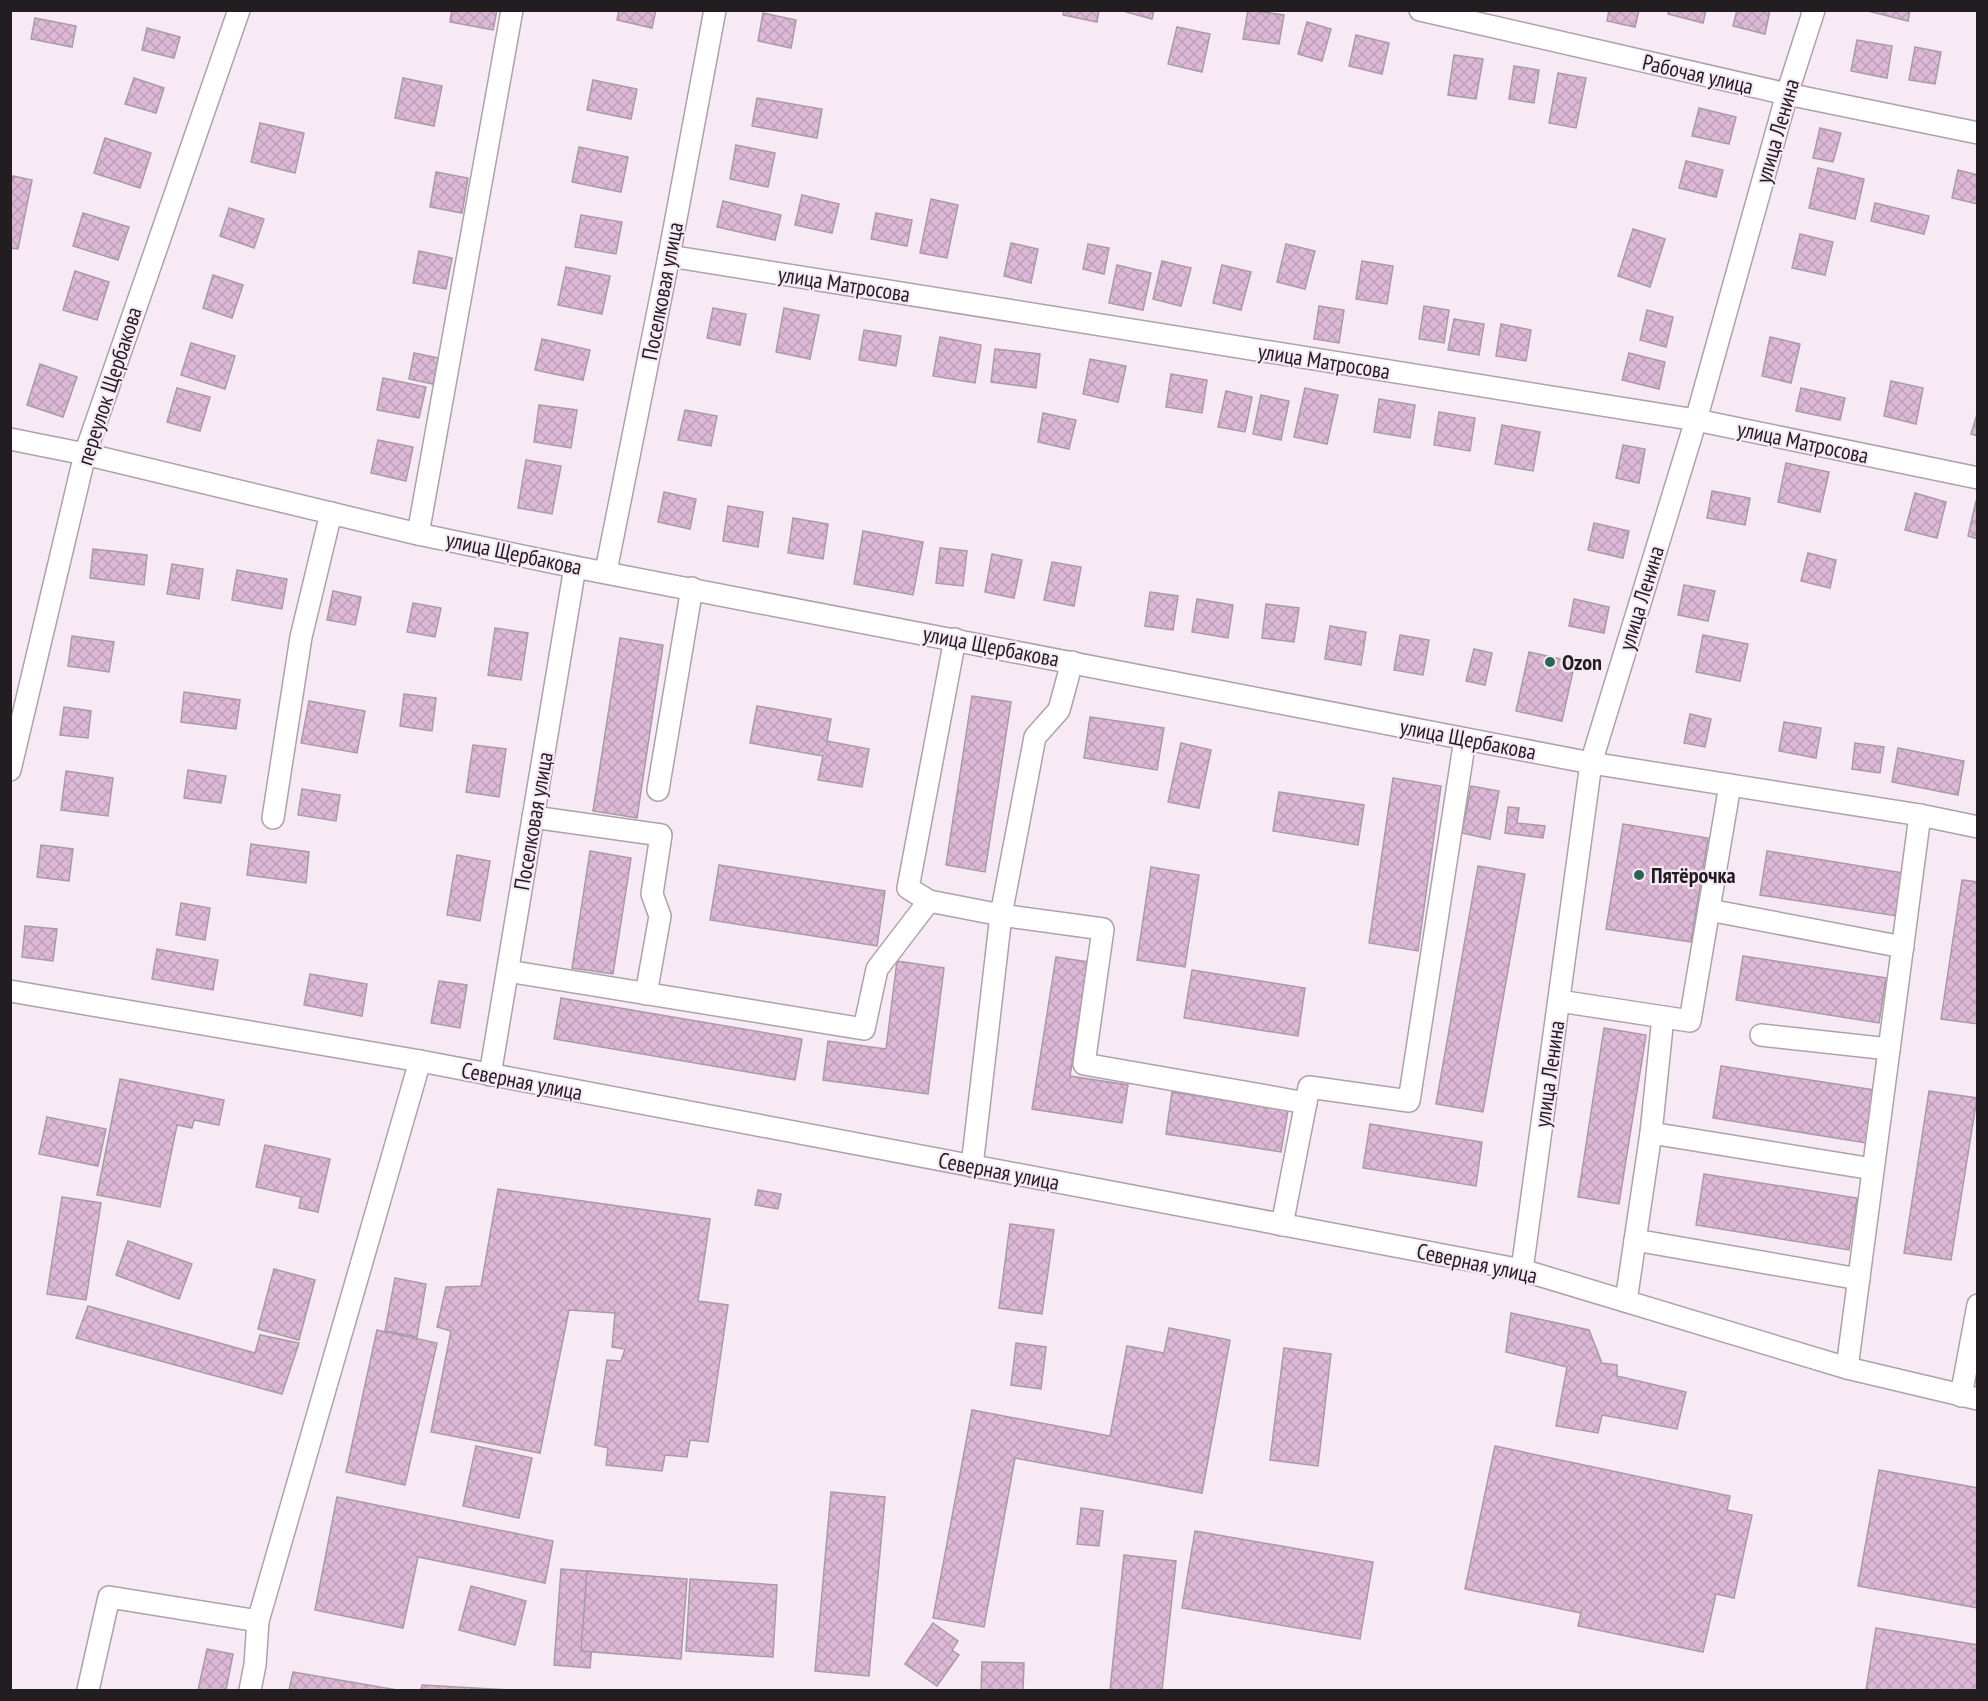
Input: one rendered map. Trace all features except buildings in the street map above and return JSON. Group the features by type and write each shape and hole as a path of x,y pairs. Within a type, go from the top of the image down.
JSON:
{"street":[{"name":"переулок Щербакова","path":"10,770 85,454 239,10"},
{"path":"418,534 512,10"},
{"name":"Поселковая улица","path":"606,571 715,10"},
{"name":"Рабочая улица","path":"1420,10 1787,94 1977,133"},
{"name":"улица Ленина","path":"1522,1270 1591,763 1696,420 1787,94 1814,10"},
{"name":"улица Матросова","path":"669,256 1696,420 1977,478"},
{"name":"улица Щербакова","path":"10,439 85,454 418,534 575,567 606,571 1591,763 1920,815 1977,827"},
{"path":"273,818 301,637 331,513"},
{"name":"Поселковая улица","path":"490,1075 575,567"},
{"path":"658,790 692,588"},
{"path":"954,639 908,888 929,902 1001,915 1103,929 1084,1064 1306,1103"},
{"path":"972,1166 1001,915 1035,737 1059,710 1072,662"},
{"path":"1282,1225 1309,1088 1409,1101 1466,739"},
{"path":"1559,1001 1690,1021 1730,785"},
{"path":"1847,1368 1920,815"},
{"path":"533,817 661,835 652,894 660,916 646,994"},
{"path":"507,971 864,1029 877,969 929,902"},
{"path":"1709,910 1903,947"},
{"name":"Северная улица","path":"10,991 420,1061 1522,1270 1847,1368 1969,1397"},
{"path":"1626,1301 1651,1133 1663,1017"},
{"path":"1761,1035 1889,1049"},
{"path":"250,1690 255,1665 258,1621 420,1061"},
{"path":"1651,1133 1873,1169"},
{"path":"1635,1240 1858,1279"},
{"path":"1969,1397 1977,1305"},
{"path":"88,1690 109,1597 258,1621"}],"place":[{"name":"Ozon","path":"1550,662"},
{"name":"Пятёрочка","path":"1639,875"}]}
